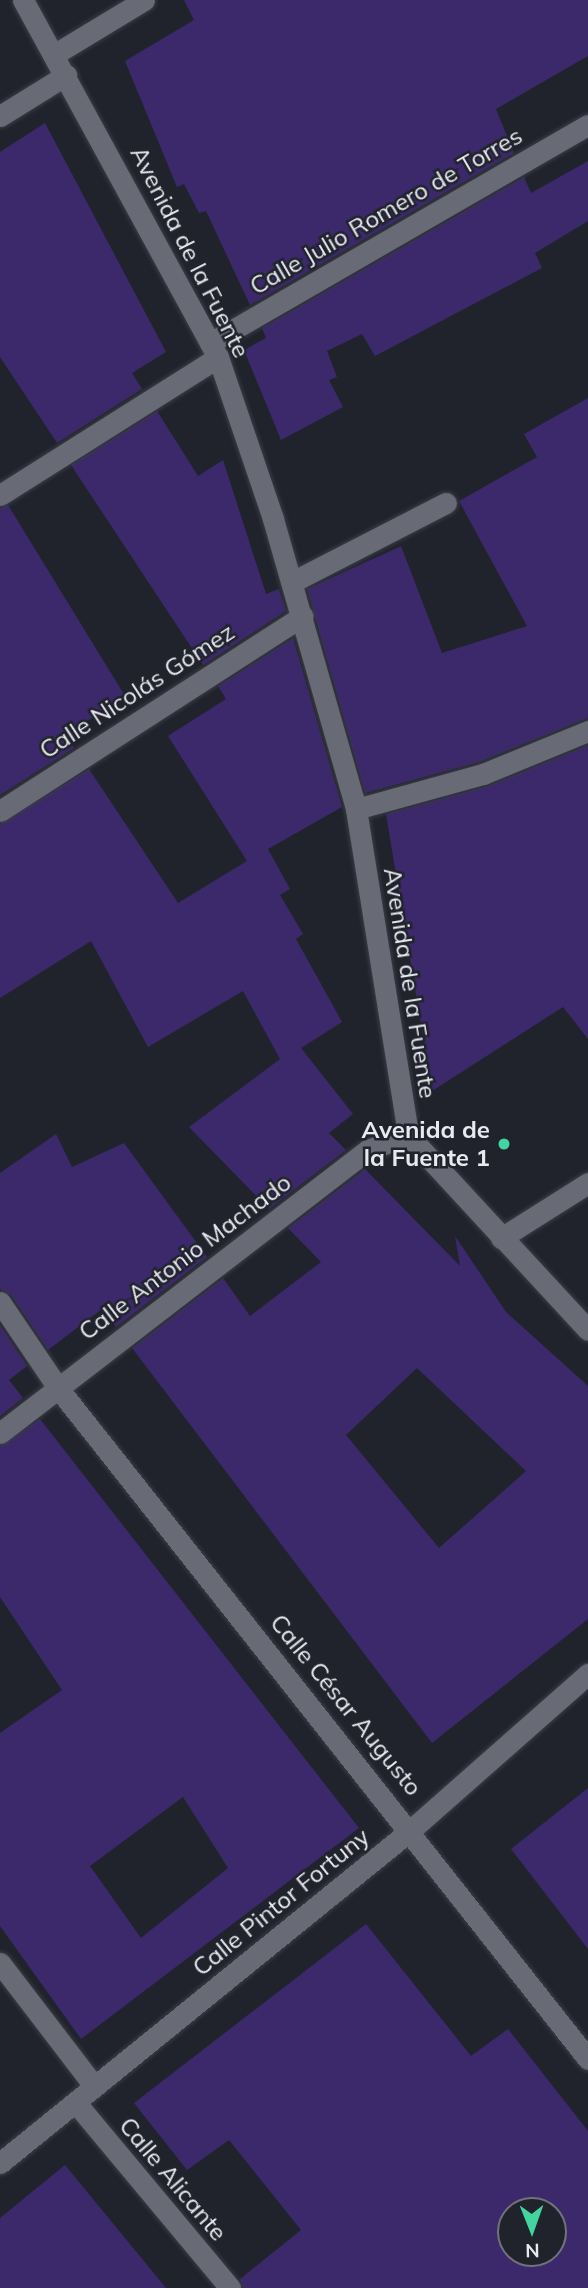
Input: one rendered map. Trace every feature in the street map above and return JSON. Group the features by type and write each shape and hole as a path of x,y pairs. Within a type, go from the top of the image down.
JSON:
{"street":[{"name":"Avenida de la Fuente","path":"23,0 55,54 214,350 303,616 356,809 408,1135 588,1330"},
{"path":"55,54 144,0"},
{"path":"0,116 66,75"},
{"name":"Calle Julio Romero de Torres","path":"0,495 214,350 588,125"},
{"path":"292,582 446,503"},
{"name":"Calle Nicolás Gómez","path":"0,811 303,616"},
{"path":"356,809 483,774 588,731"},
{"name":"Calle Antonio Machado","path":"0,1433 368,1150 408,1135"},
{"path":"501,1238 588,1183"},
{"name":"Calle César Augusto","path":"0,1302 58,1388 412,1829 588,2059"},
{"name":"Calle Pintor Fortuny","path":"0,2163 412,1829 588,1674"},
{"path":"0,1963 94,2086"},
{"name":"Calle Alicante","path":"76,2103 230,2288"}],"building":[{"path":"184,0 588,0 588,56 496,109 514,153 250,305 206,211 199,213 184,184 177,187 125,61 194,20"},
{"path":"45,123 166,352 132,373 142,389 57,443 0,357 0,152"},
{"path":"588,161 588,221 535,253 542,268 375,356 362,334 327,351 337,377 329,380 343,407 281,440 244,350 266,338 262,328 524,177 531,193"},
{"path":"588,398 588,718 479,762 365,793 307,589 401,546 442,653 527,626 459,501 537,457 524,434"},
{"path":"157,411 198,476 223,460 266,594 279,589 286,611 203,665 71,465"},
{"path":"8,505 125,696 66,735 74,748 0,795 0,508"},
{"path":"293,638 342,807 268,849 290,889 280,895 303,934 296,939 342,1022 301,1048 353,1114 329,1133 346,1150 269,1209 189,1127 280,1059 243,991 148,1047 91,941 0,998 0,824 89,769 178,903 247,861 168,736 226,699 218,686"},
{"path":"588,745 588,1039 563,1007 432,1091 386,814 488,786"},
{"path":"56,1134 72,1167 124,1143 207,1257 116,1327 102,1309 48,1350 11,1295 0,1289 0,1173"},
{"path":"365,1169 460,1266 455,1236 506,1312 588,1386 588,1619 432,1743 132,1348 223,1278 250,1316 321,1262 288,1228","holes":["417,1368 526,1471 439,1548 346,1435"]},
{"path":"0,1325 27,1366 9,1380 23,1398 0,1416"},
{"path":"40,1419 359,1828 81,2039 0,1926 0,1733 62,1690 0,1597 0,1446","holes":["183,1797 228,1868 141,1938 90,1866"]},
{"path":"588,1788 588,1949 511,1849"},
{"path":"366,1924 471,2056 508,2029 588,2131 588,2288 243,2288 240,2279 301,2230 229,2140 187,2170 134,2103"},
{"path":"65,2165 166,2288 0,2288 0,2218"}],"place":[{"name":"Avenida de la Fuente 1","path":"504,1144"}]}
